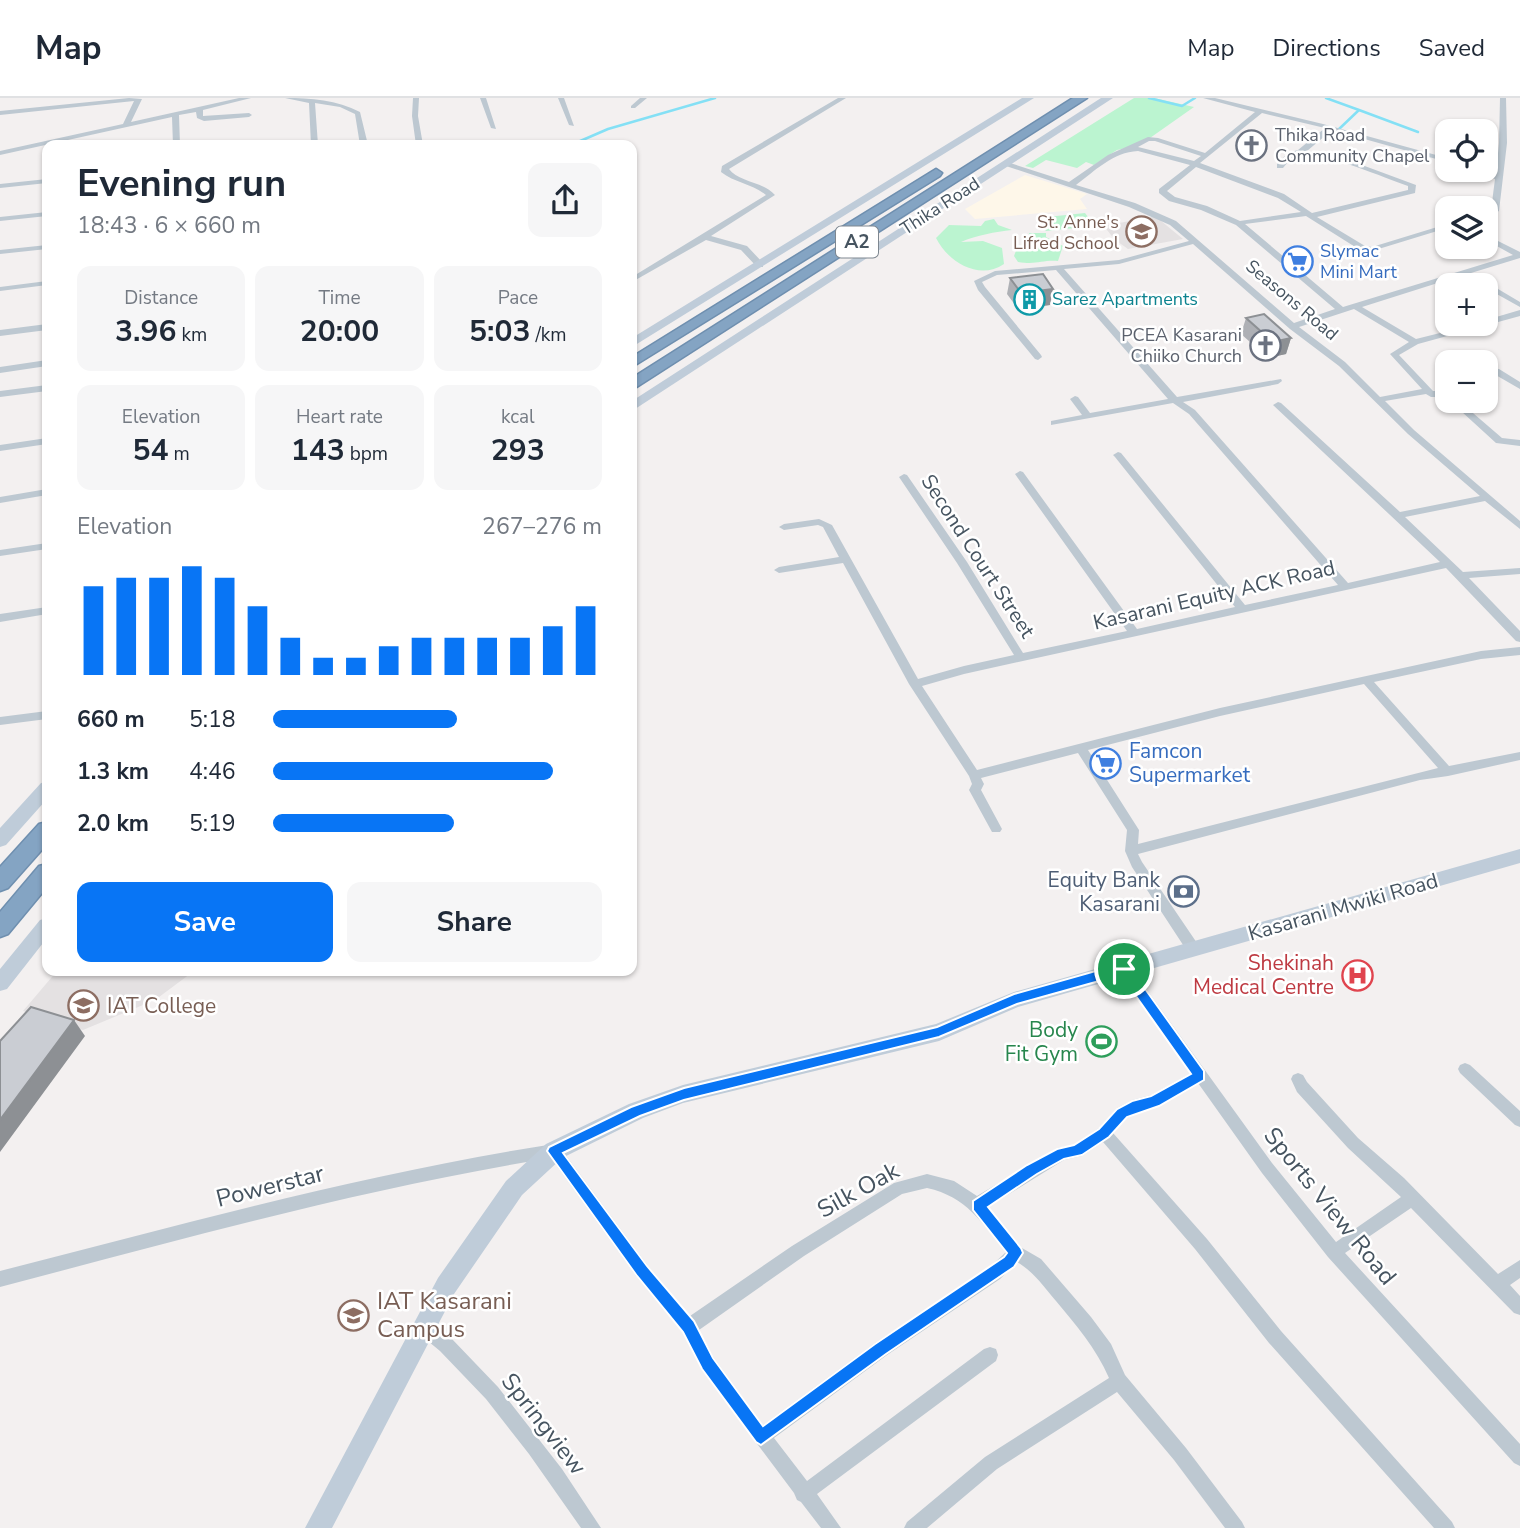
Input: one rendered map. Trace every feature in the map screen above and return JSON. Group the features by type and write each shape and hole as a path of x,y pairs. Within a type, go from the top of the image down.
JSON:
{"highway":[{"name":"Thika Road","path":"637,360 1056,98"},
{"name":"Thika Road","path":"637,382 1081,98"},
{"path":"0,881 42,835"},
{"path":"0,928 42,878"}],"main road":[{"path":"637,340 1029,98"},
{"name":"Thika Road","path":"637,404 1108,98"},
{"path":"0,840 42,794"},
{"name":"Kasarani Mwiki Road","path":"318,1528 446,1286 514,1188 554,1151 636,1111 684,1094 939,1032 1014,1000 1520,856"},
{"path":"0,983 42,931"}],"street":[{"path":"58,140 248,98"},
{"path":"288,98 341,105 358,113 363,140"},
{"path":"341,105 347,98"},
{"path":"416,98 415,116 419,140"},
{"path":"483,98 494,128"},
{"path":"633,107 644,98"},
{"path":"637,277 771,195 764,188 726,174 725,168 843,98"},
{"path":"1206,98 1435,157"},
{"path":"1498,171 1503,143 1503,98"},
{"path":"0,113 139,99 126,125"},
{"path":"562,99 572,125"},
{"path":"312,101 314,140"},
{"path":"200,109 199,117 204,120 249,115"},
{"path":"1259,112 1163,188 1164,195 1239,223 1341,310"},
{"path":"176,114 177,140"},
{"path":"1280,166 1330,128"},
{"path":"1070,186 1106,159 1148,139 1156,139 1205,155"},
{"path":"0,153 42,144"},
{"path":"1131,148 1195,164 1282,196 1367,249 1435,229"},
{"path":"1239,223 1309,215 1412,191 1414,187 1332,158 1301,152"},
{"name":"Seasons Road","path":"1004,164 1165,218 1196,241 1293,327 1342,364 1377,400 1520,526"},
{"path":"0,187 42,182"},
{"path":"1132,205 1158,204 1172,199"},
{"path":"0,219 42,215"},
{"path":"705,237 744,248 760,265"},
{"path":"1038,357 978,281 995,273 1129,260 1196,241"},
{"path":"1498,243 1520,255"},
{"path":"0,252 42,248"},
{"path":"1465,273 1520,255"},
{"path":"1058,267 1174,400 1192,412 1345,586"},
{"path":"1293,327 1435,282"},
{"path":"0,289 42,285"},
{"path":"1498,292 1520,305"},
{"path":"1355,306 1415,342"},
{"path":"1498,320 1520,313"},
{"path":"0,333 42,328"},
{"path":"1435,394 1431,394 1394,354 1415,342 1438,336"},
{"path":"0,370 42,364"},
{"path":"1498,372 1520,386"},
{"path":"1054,423 1275,382 1264,374"},
{"path":"0,394 42,389"},
{"path":"1377,400 1428,391"},
{"path":"1075,399 1088,417"},
{"path":"1278,405 1461,575 1520,638"},
{"path":"1467,413 1499,441 1520,443"},
{"path":"0,448 42,442"},
{"path":"1118,455 1243,610"},
{"path":"1020,474 1134,633"},
{"name":"Second Court Street","path":"904,477 962,562 1020,657"},
{"path":"0,500 42,493"},
{"path":"1398,515 1487,498"},
{"path":"785,527 825,523 915,684 974,775 978,784 975,790 996,829"},
{"path":"0,553 42,547"},
{"path":"779,570 846,559"},
{"name":"Kasarani Equity ACK Road","path":"915,684 1020,657 1448,564"},
{"path":"1461,575 1520,571"},
{"path":"0,618 42,612"},
{"path":"974,775 1220,712 1481,654 1520,651"},
{"path":"1367,681 1448,772"},
{"path":"0,721 42,716"},
{"path":"1080,747 1133,830 1131,851 1136,864 1194,950"},
{"path":"1131,851 1420,776 1520,756"},
{"name":"Sports View Road","path":"1124,969 1268,1168 1334,1252 1520,1457"},
{"path":"1465,1069 1520,1119"},
{"path":"978,1205 1062,1153 1077,1151 1104,1133 1122,1113 1137,1105 1154,1101 1200,1075"},
{"path":"1298,1079 1302,1087 1353,1143 1399,1183 1520,1307"},
{"path":"1104,1133 1201,1244 1275,1336 1446,1528"},
{"path":"554,1151 642,1271 689,1327 708,1364 803,1494 832,1528"},
{"name":"Powerstar","path":"0,1279 341,1191 476,1162 554,1151"},
{"name":"Silk Oak","path":"689,1327 798,1251 899,1188 927,1181 949,1186 978,1205 1016,1253 1035,1264 1105,1350 1119,1381"},
{"path":"1334,1252 1412,1198"},
{"path":"761,1437 881,1349 994,1274 1016,1253"},
{"path":"1498,1284 1520,1268"},
{"name":"Springview","path":"423,1326 449,1345 505,1411 592,1528"},
{"path":"803,1494 990,1355"},
{"path":"913,1528 991,1463 1119,1381 1180,1454 1236,1528"}],"shaded area":[{"path":"1025,175 1087,194 1080,199 1087,209 975,219 965,209"},
{"name":"St. Anne's Lifred School","path":"1155,216 1183,239 1128,249 1114,239 1104,226"},
{"name":"IAT College","path":"53,976 187,976 155,1000 83,1030 23,1011"}],"green space":[{"path":"1134,98 1154,98 1194,107 1140,145 1117,150 1094,165 1086,162 1077,168 1046,160 1033,168 1025,166"},
{"path":"1085,213 1095,226 1046,231 1037,218"},
{"path":"994,219 998,225 1012,230 973,237 961,242 983,241 1002,248 1004,264 994,269 975,270 965,266 948,255 936,238 949,225 981,226 985,221"},
{"path":"1029,233 1046,233 1046,237 1063,246 1058,261 1018,262 1014,256 1017,248 1030,246"}],"building":[{"path":"1043,274 1053,289 1021,293 1010,278"},
{"path":"1264,314 1291,338 1273,342 1246,318"},
{"path":"31,1007 74,1020 0,1120 0,1041"}],"waterway":[{"path":"583,140 608,129 715,98"},
{"path":"1149,98 1182,106 1195,98"},
{"path":"1326,98 1359,110"},
{"path":"1338,130 1359,110"},
{"path":"1359,110 1418,132"}],"place":[{"name":"Thika Road Community Chapel","path":"1252,145"},
{"name":"St. Anne's Lifred School","path":"1142,232"},
{"name":"Slymac Mini Mart","path":"1297,261"},
{"name":"Sarez Apartments","path":"1029,299"},
{"name":"PCEA Kasarani Chiiko Church","path":"1265,345"},
{"name":"Famcon Supermarket","path":"1106,763"},
{"name":"Equity Bank Kasarani","path":"1183,892"},
{"name":"Shekinah Medical Centre","path":"1357,975"},
{"name":"IAT College","path":"84,1006"},
{"name":"Body Fit Gym","path":"1101,1042"},
{"name":"IAT Kasarani Campus","path":"354,1315"}],"route":[{"path":"1124,969 1200,1075 1154,1101 1137,1105 1122,1113 1104,1133 1077,1151 1062,1153 978,1205 1016,1253 1009,1262 881,1349 761,1437 708,1364 689,1327 642,1271 554,1151 636,1111 684,1094 939,1032 1014,1000 1124,969"}]}
